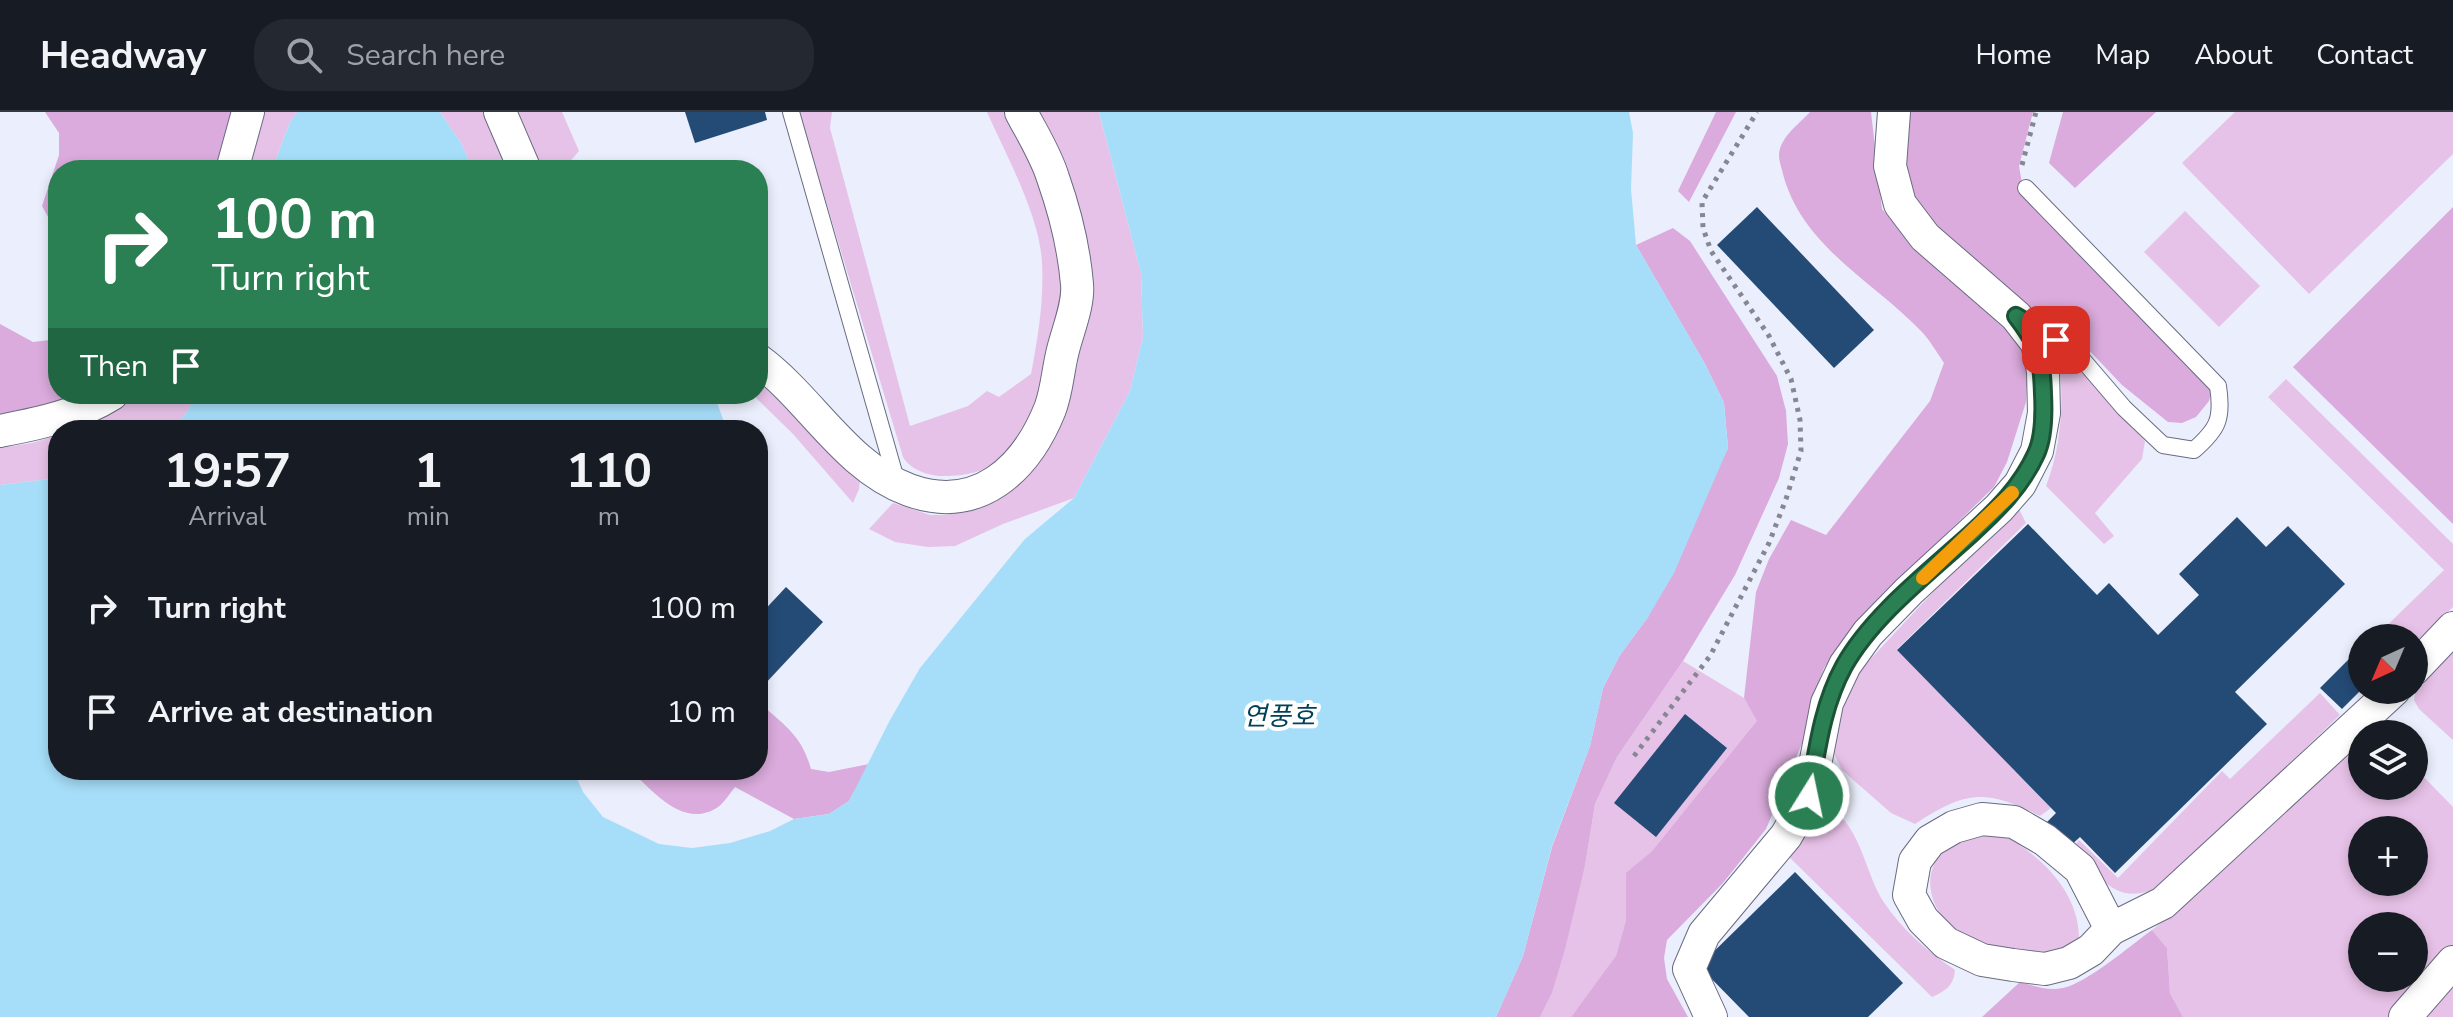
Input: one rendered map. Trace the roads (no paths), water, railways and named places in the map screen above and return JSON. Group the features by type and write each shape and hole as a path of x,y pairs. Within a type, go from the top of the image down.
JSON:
{"street":[{"path":"235,160 248,112"},
{"path":"500,112 521,160"},
{"path":"768,369 863,464 898,485 937,497 960,496 995,483 1016,467 1034,442 1051,407 1077,289 1071,244 1053,175 1021,112"},
{"path":"1711,1017 1689,969 1704,934 1786,836 1809,796 1827,703 1845,665 1868,633 1909,591 1999,508 2020,484 2037,451 2044,413 2043,371 2037,343 2016,316 1925,237 1900,204 1890,166 1894,112"},
{"path":"49,420 96,404"},
{"path":"0,431 48,420"},
{"path":"2428,654 2453,628"},
{"path":"2111,929 2080,869 2045,840 2014,822 1982,819 1954,827 1930,841 1915,861 1909,895 1923,920 1946,943 1982,960 2045,969 2069,963 2091,950 2111,929 2163,903 2379,704"},
{"path":"2405,1017 2453,962"}],"lane":[{"path":"791,112 898,485"},
{"path":"2016,316 2076,352 2124,408 2163,445 2194,450 2212,434 2222,411 2218,386 2026,188"}],"water":[{"path":"297,112 440,112 469,160 276,160"},
{"name":"연풍호","path":"1099,112 1629,112 1633,133 1631,189 1636,245 1724,403 1728,448 1674,573 1648,617 1620,655 1603,688 1590,746 1552,846 1523,956 1496,1017 0,1017 0,485 48,479 48,780 578,780 603,817 659,844 692,848 730,843 770,831 794,819 829,814 849,801 920,668 1025,539 1074,498 1130,391 1143,337 1141,273"},
{"path":"191,404 717,404 723,420 179,420"}]}
